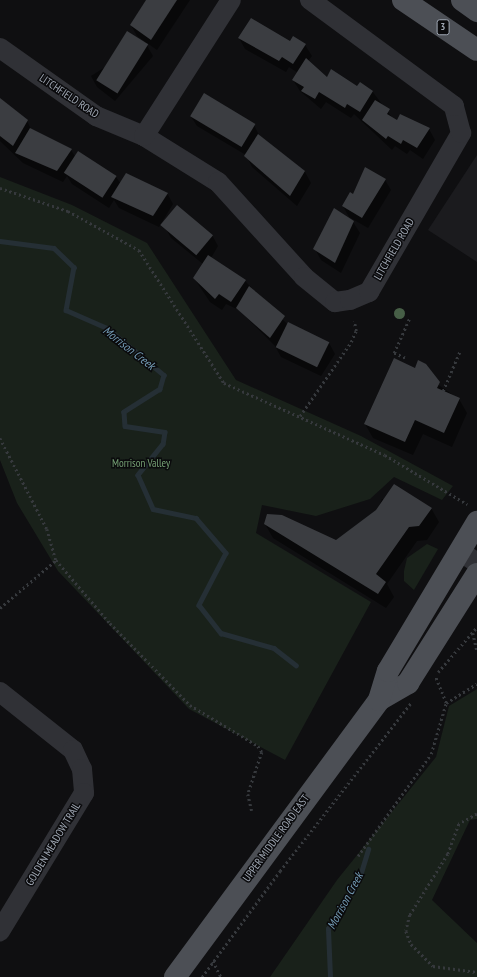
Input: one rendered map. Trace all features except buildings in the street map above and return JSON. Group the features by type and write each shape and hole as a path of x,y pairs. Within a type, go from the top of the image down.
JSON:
{"main road":[{"name":"3","path":"403,0 477,50"},
{"path":"462,0 477,11"},
{"name":"UPPER MIDDLE ROAD EAST","path":"175,977 379,700 388,671 469,557 472,513"},
{"name":"UPPER MIDDLE ROAD EAST","path":"379,700 408,682 477,574"}],"street":[{"path":"144,136 230,0"},
{"name":"LITCHFIELD ROAD","path":"0,48 96,116 144,136 218,182 304,277 335,302 369,292 461,133 454,106 310,0"},
{"name":"GOLDEN MEADOW TRAIL","path":"0,692 73,750 82,769 84,793 0,931"}],"path":[{"path":"0,188 68,211 139,250 224,383 385,455 472,513"},
{"path":"404,358 394,353 410,317"},
{"path":"300,416 351,342 356,331 354,321"},
{"path":"443,391 460,351"},
{"path":"0,438 47,529 56,560 110,623 190,704 258,746 262,752 248,794 252,811"},
{"path":"0,608 56,560"},
{"path":"430,680 477,627"},
{"path":"473,632 477,650"},
{"path":"358,856 431,754 446,703 434,676"},
{"path":"446,703 477,684"},
{"path":"202,977 413,701"},
{"path":"477,814 459,824 448,854 410,915 406,931 411,944 433,966 477,972"},
{"path":"213,961 220,977"}],"shaded area":[{"path":"477,155 477,262 428,230"}],"green space":[{"name":"Morrison Valley","path":"0,177 72,205 147,243 236,380 361,436 453,486 442,500 394,477 370,499 316,516 262,505 256,533 371,602 285,760 189,709 58,571 17,503 0,460"},
{"path":"427,544 438,549 414,590 404,581 404,571 407,558"},
{"path":"477,689 477,819 470,820 432,900 477,943 477,977 270,977 337,880 436,757 449,706"}],"waterway":[{"name":"Morrison Creek","path":"0,241 54,248 74,267 66,310 107,328 164,375 160,389 124,412 125,426 165,432 163,444 138,475 153,509 196,518 226,553 199,605 221,633 274,648 296,665"},
{"name":"Morrison Creek","path":"330,977 328,929 360,876 368,849"}]}
